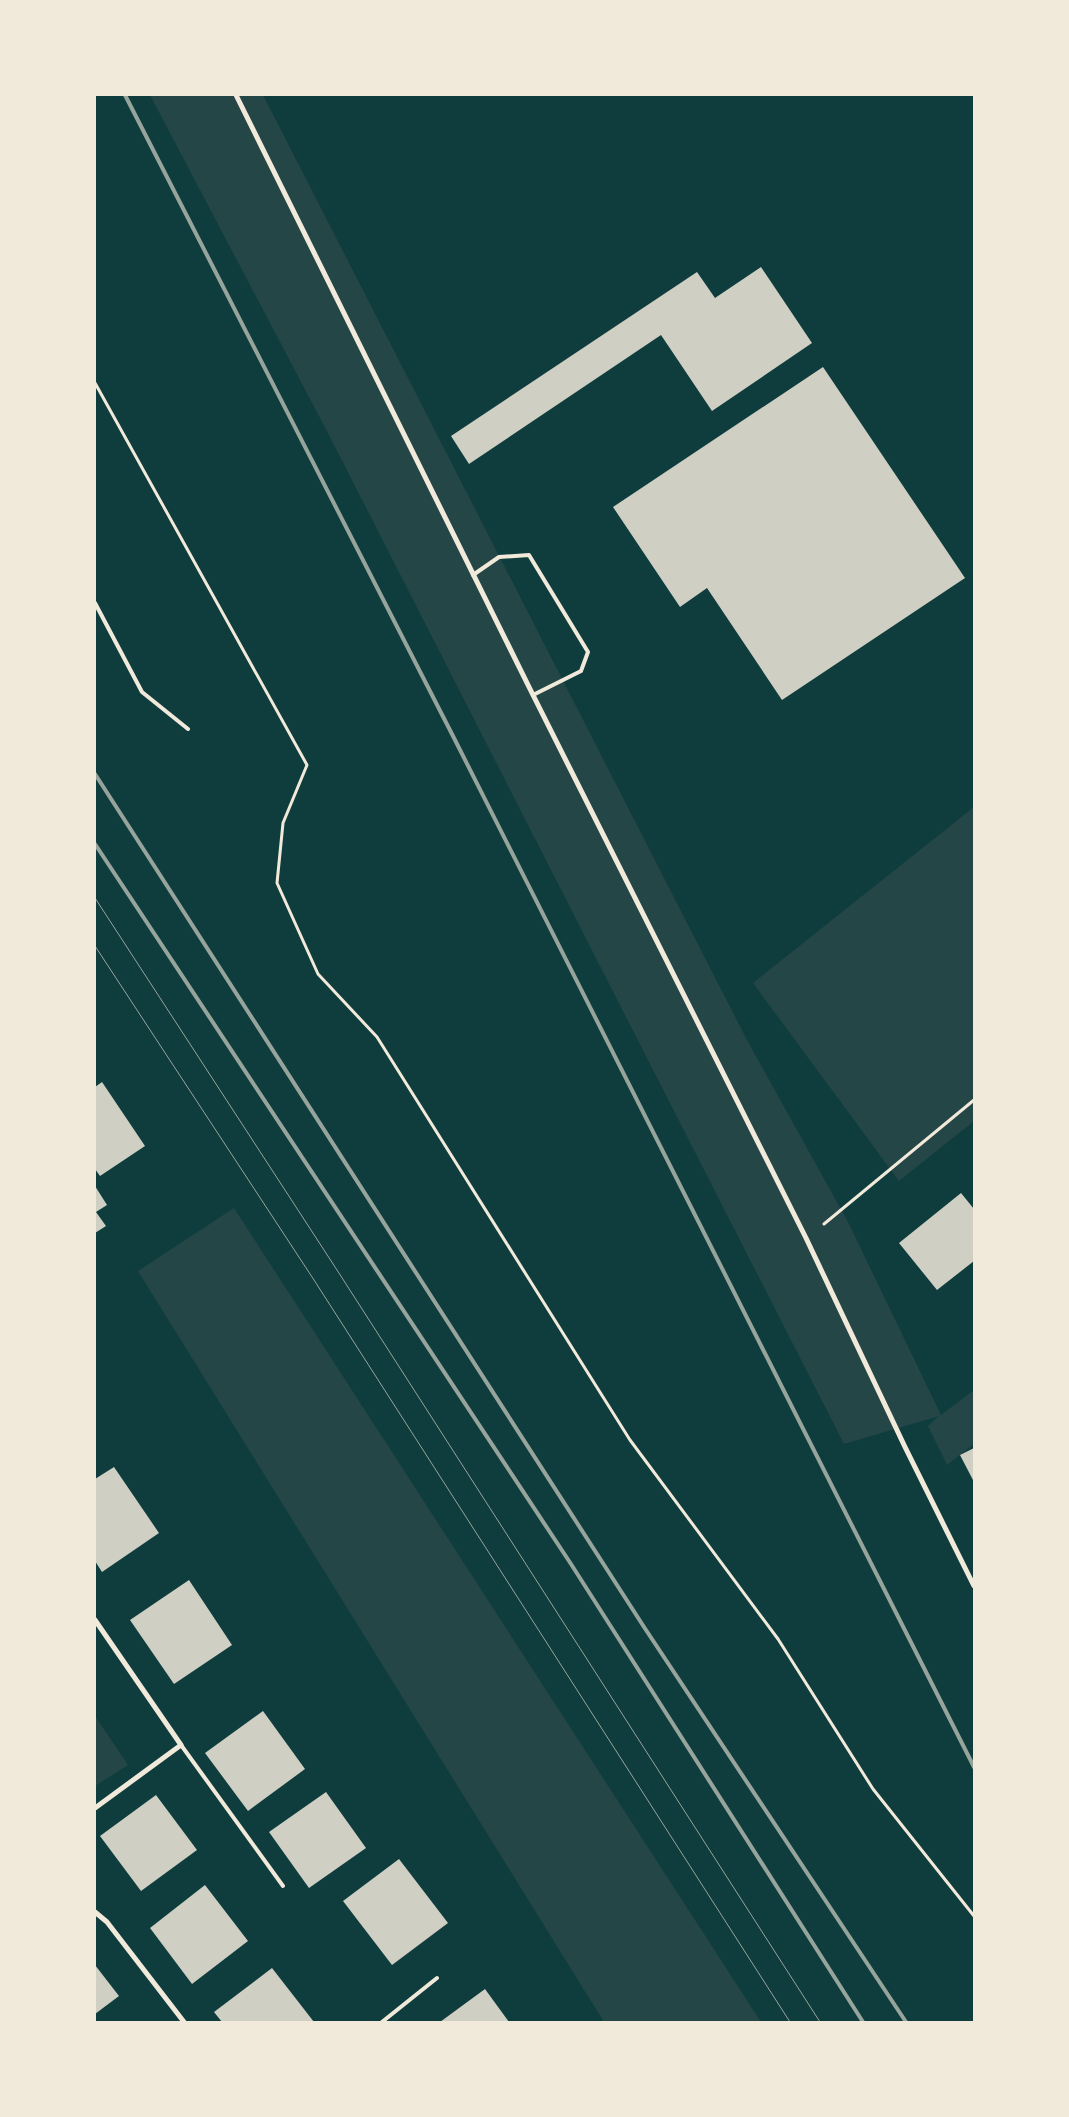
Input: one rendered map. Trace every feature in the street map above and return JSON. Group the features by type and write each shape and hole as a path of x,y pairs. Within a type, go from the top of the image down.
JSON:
{"street":[{"path":"236,95 533,695 806,1238 905,1447 974,1586"},
{"path":"95,1620 181,1745 95,1808"},
{"path":"95,1912 107,1922 184,2022"}],"lane":[{"path":"473,574 499,557 530,555 588,652 581,671 533,695"},
{"path":"95,603 142,692 188,729"},
{"path":"181,1745 283,1886"},
{"path":"382,2022 438,1978"}],"path":[{"path":"95,383 307,765 284,823 278,883 318,974 377,1037 630,1440 778,1639 873,1789 974,1916"},
{"path":"806,1238 974,1100"}],"shaded area":[{"path":"150,95 263,95 747,1040 848,1222 941,1415 974,1390 974,1444 947,1465 928,1426 939,1416 844,1444 330,437"},
{"path":"974,807 974,1121 899,1181 753,983"},
{"path":"234,1208 761,2022 604,2022 138,1271"},
{"path":"95,1716 128,1765 95,1786"}],"building":[{"path":"761,267 812,343 712,411 661,335 469,464 451,436 697,272 715,298"},
{"path":"823,367 965,578 782,700 707,588 680,607 613,507"},
{"path":"102,1082 145,1146 100,1176 95,1169 95,1087"},
{"path":"95,1186 107,1205 96,1212 106,1226 95,1233"},
{"path":"961,1193 974,1209 974,1261 937,1290 899,1243"},
{"path":"974,1448 974,1482 960,1455"},
{"path":"114,1467 159,1533 102,1572 95,1561 95,1479"},
{"path":"189,1580 232,1645 174,1684 130,1620"},
{"path":"263,1711 305,1769 248,1811 205,1753"},
{"path":"326,1792 366,1848 309,1888 269,1832"},
{"path":"156,1795 197,1850 141,1891 100,1836"},
{"path":"399,1859 448,1923 392,1965 343,1901"},
{"path":"205,1885 248,1941 192,1984 150,1928"},
{"path":"95,1965 119,1996 95,2014"},
{"path":"272,1968 314,2022 222,2022 214,2012"},
{"path":"485,1989 509,2022 440,2022"}],"tram line":[{"path":"95,898 337,1270 820,2022"},
{"path":"95,946 314,1280 790,2022"}],"railway":[{"path":"125,95 454,738 974,1767"},
{"path":"95,774 644,1627 906,2022"},
{"path":"95,844 571,1564 863,2022"}]}
